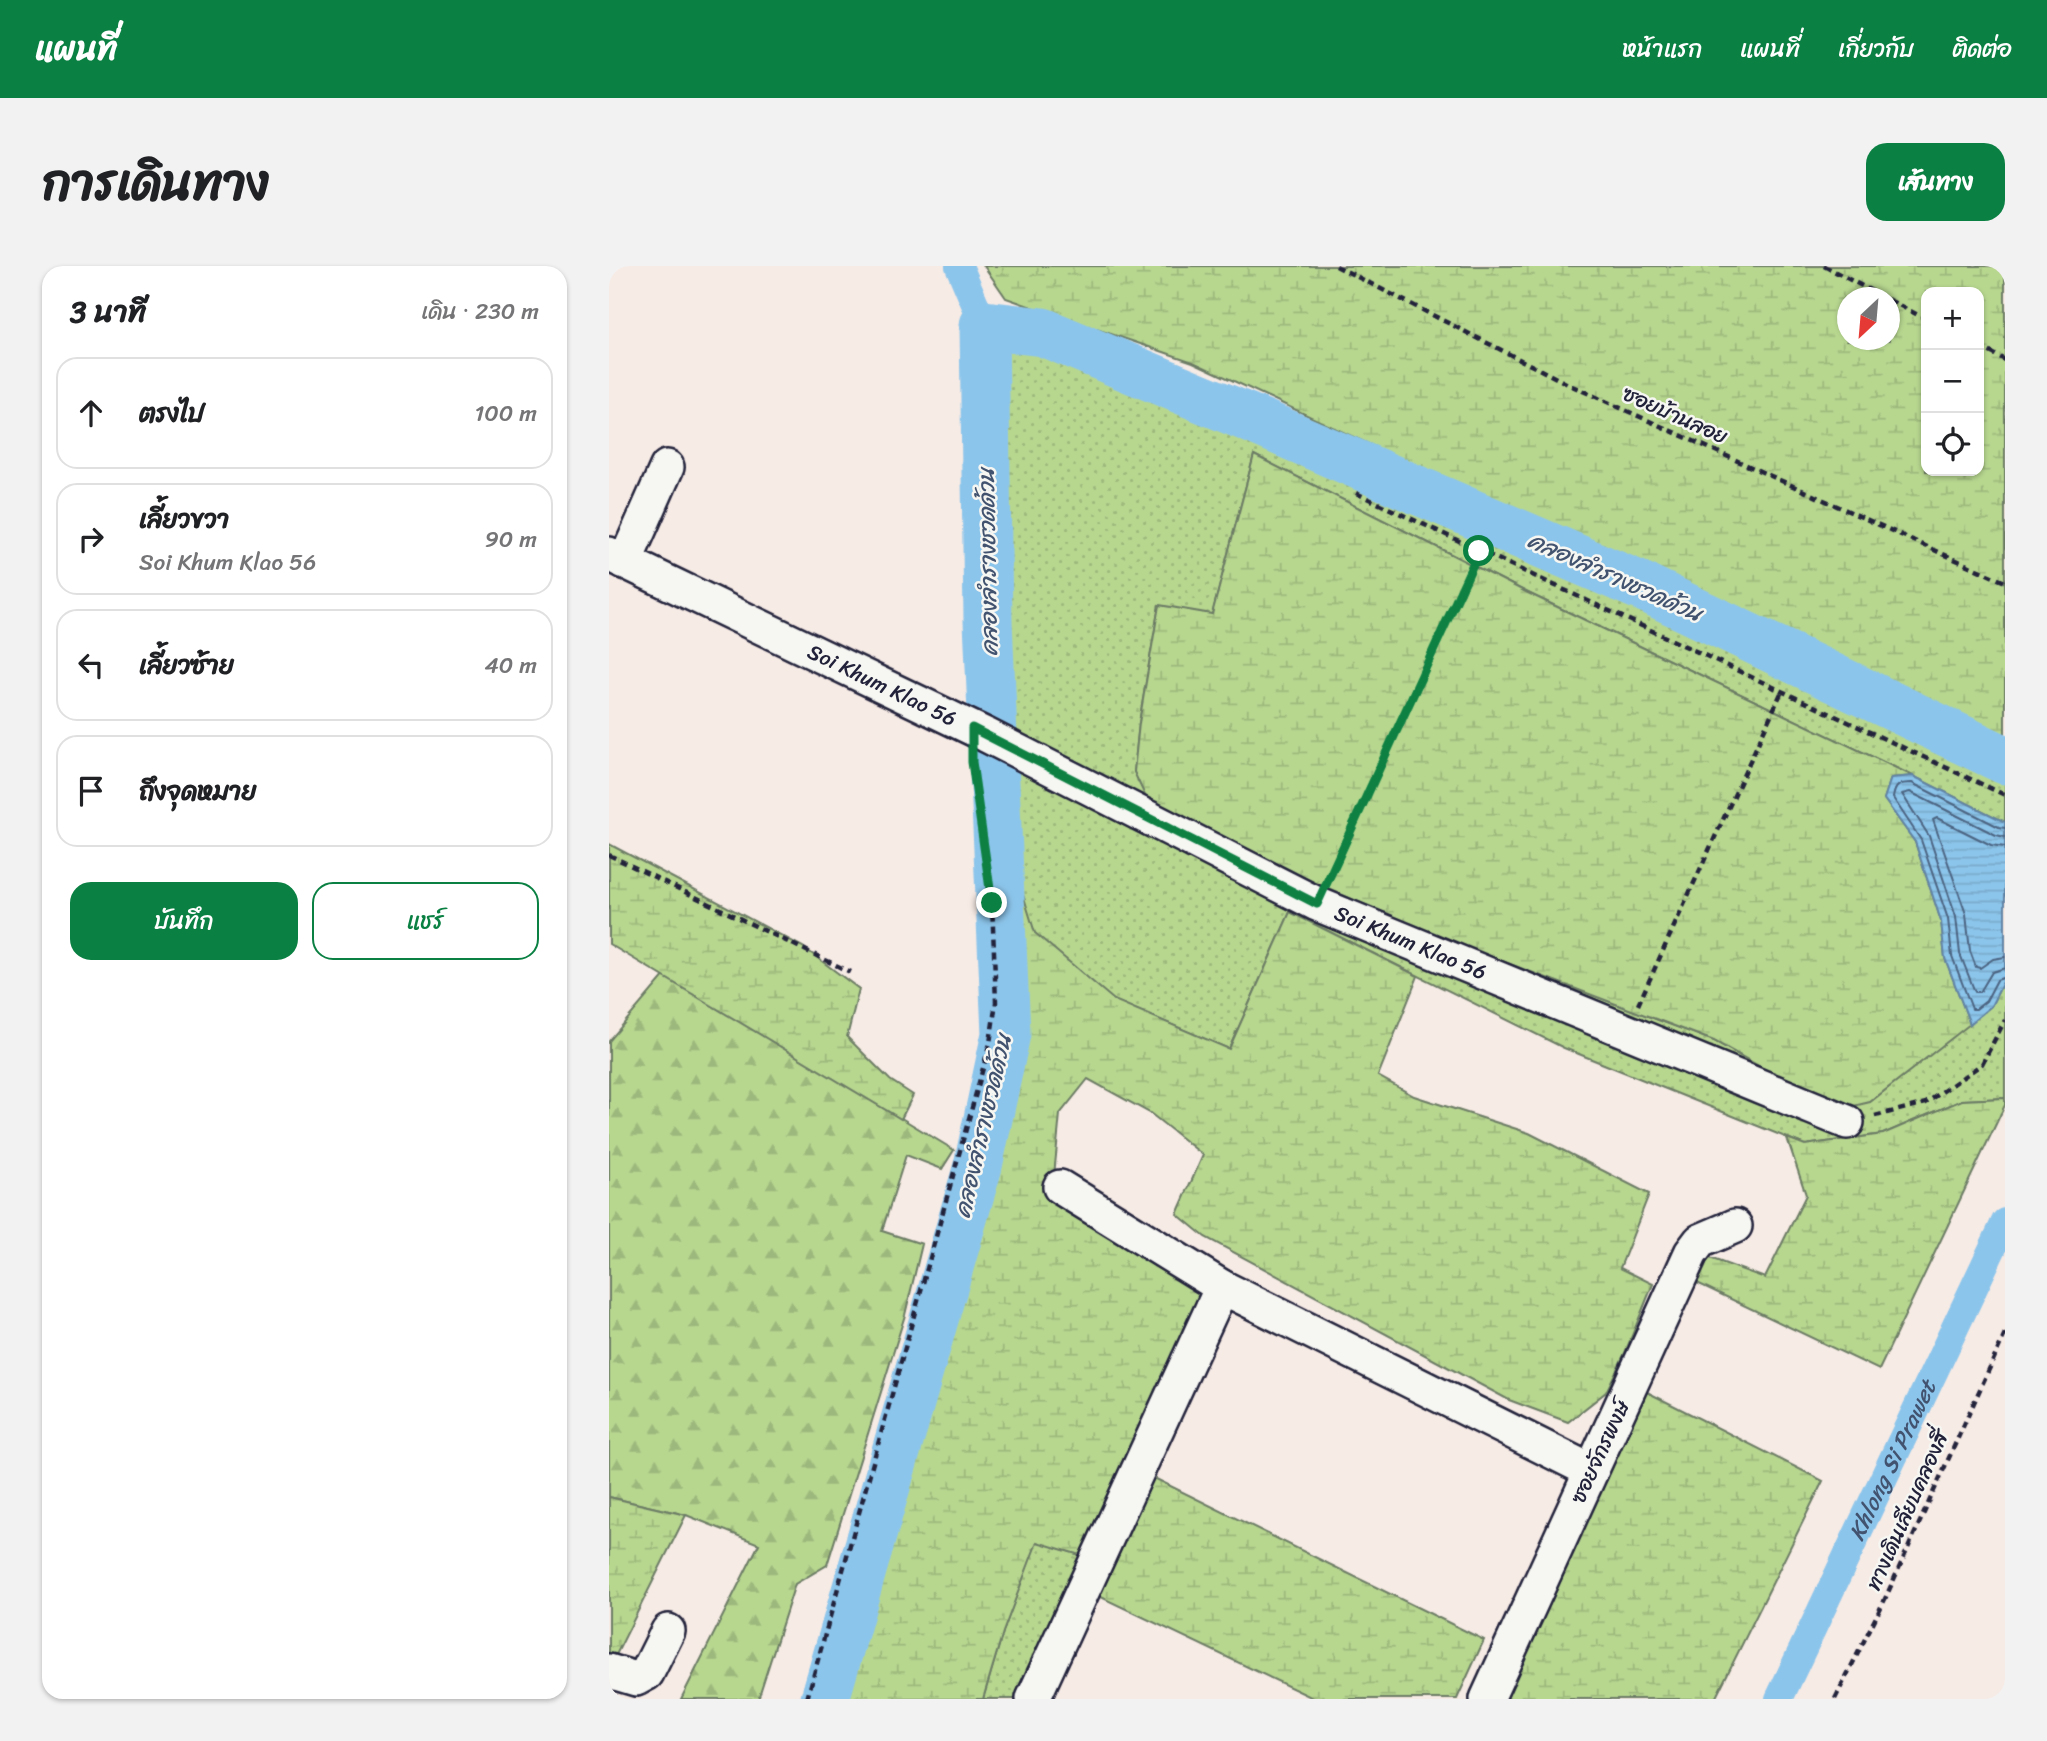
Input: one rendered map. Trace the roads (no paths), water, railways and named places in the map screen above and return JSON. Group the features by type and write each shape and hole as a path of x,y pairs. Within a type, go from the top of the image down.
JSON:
{"street":[{"path":"617,558 667,467"},
{"name":"Soi Khum Klao 56","path":"617,558 979,732 1317,904 1847,1122"},
{"path":"1060,1187 1222,1287 1591,1471"},
{"name":"ซอยจักรพงษ์","path":"1487,1699 1691,1253 1700,1241 1735,1226"},
{"path":"1033,1699 1222,1287"},
{"path":"609,1671 636,1679 647,1673 668,1631"}],"water":[{"path":"1913,776 2005,822 2005,978 1991,1006 1970,1024 1945,958 1941,921 1915,842 1884,799 1891,778"}],"waterway":[{"name":"คลองลำรางชวดด้วน","path":"959,266 984,325"},
{"name":"คลองลำรางชวดด้วน","path":"825,1699 978,1166 1006,1034 988,621 984,325 1043,332 1247,417 1650,590 2005,760"},
{"name":"Khlong Si Prawet","path":"1779,1699 2005,1222"}]}
